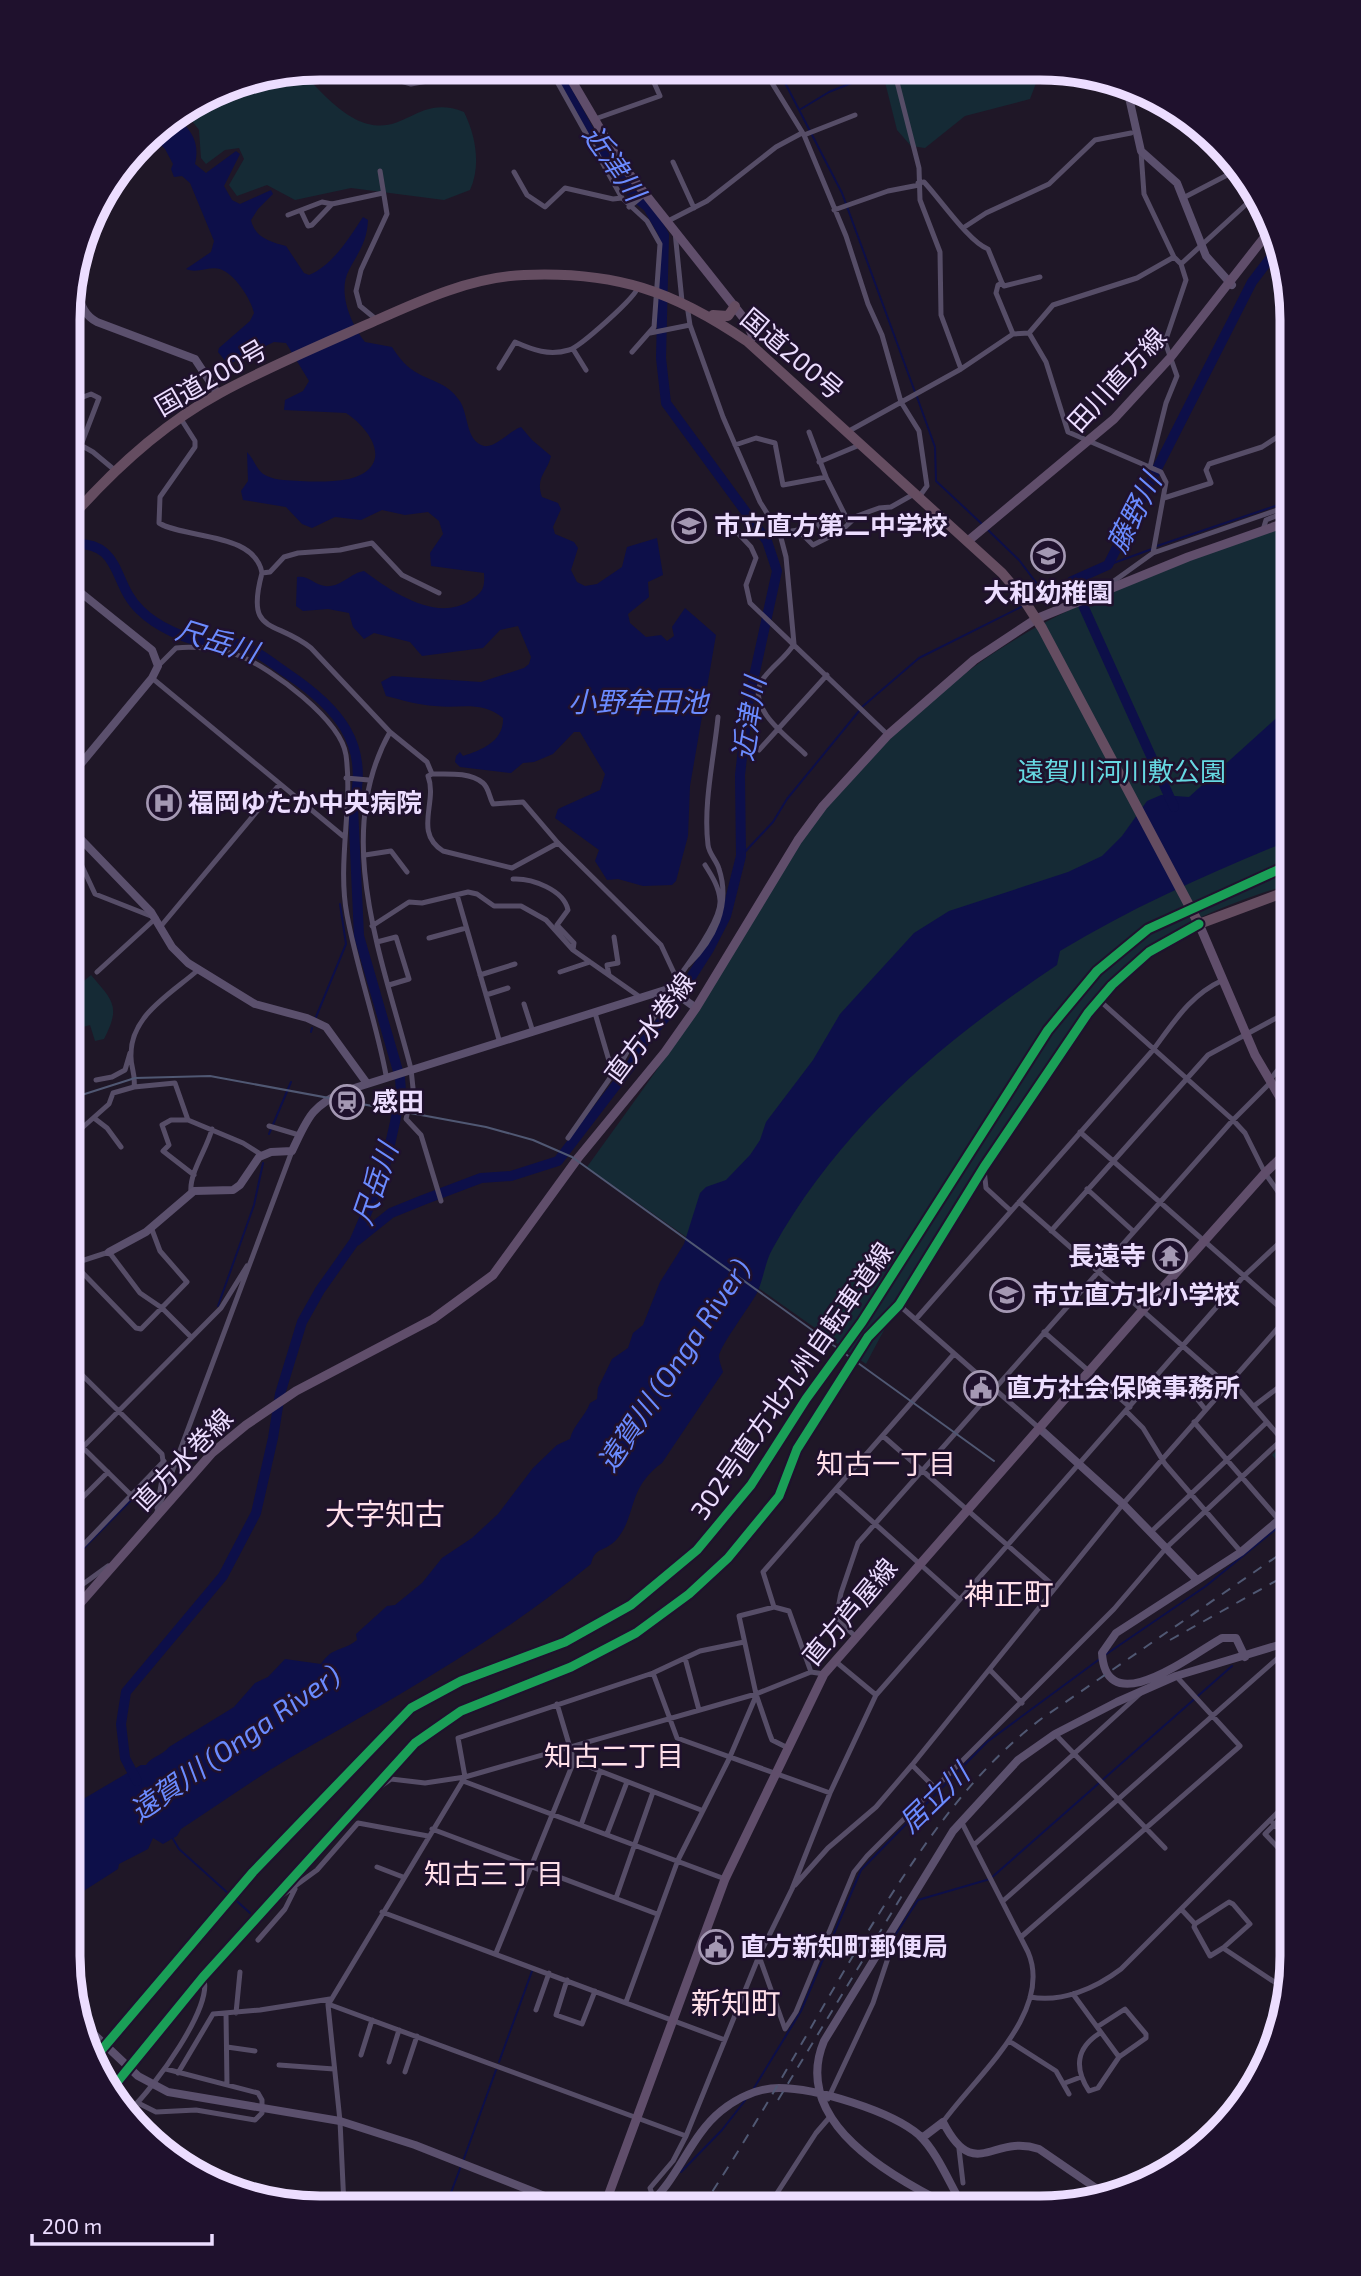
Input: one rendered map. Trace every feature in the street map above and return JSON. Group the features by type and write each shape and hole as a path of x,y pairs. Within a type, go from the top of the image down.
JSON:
{"highway":[{"name":"国道200号","path":"80,509 152,438 218,394 283,362 454,290 522,275 584,277 656,291 704,313 748,342 1003,573 1039,623 1198,921"},
{"path":"704,313 724,317 733,313 735,306"},
{"path":"1198,921 1280,892"}],"main road":[{"path":"572,80 643,196 668,221 752,331 753,336 748,342"},
{"name":"田川直方線","path":"970,543 1092,444 1171,359 1265,237"},
{"name":"田川直方線","path":"1230,284 1266,241"},
{"name":"直方水巻線","path":"80,1604 212,1453 246,1424 296,1391 425,1324 493,1275 578,1158 665,1052 696,1008 798,840 846,779 888,735 974,660 1039,623 1111,588 1280,524"},
{"path":"1198,921 1247,1035 1280,1098"},
{"name":"直方芦屋線","path":"608,2196 725,1879 786,1747 824,1674 918,1563 1280,1159"}],"street":[{"path":"398,80 411,84 433,80"},
{"path":"556,80 622,198 647,221 660,244 653,333"},
{"path":"595,119 655,100 660,96 653,82 657,80"},
{"path":"776,80 772,82 803,134 857,265 867,304 882,335 901,402 919,431 927,486 917,495 891,508 879,508 813,545 798,530 779,533"},
{"path":"897,80 919,168 920,200 940,252 941,315 961,369"},
{"path":"1129,98 1141,150 1144,194 1174,257 1181,264 1186,280 1165,342 1177,376 1166,404 1150,467"},
{"path":"668,221 694,208 737,180 776,147 855,115"},
{"path":"963,228 986,213 1049,184 1095,140 1131,133"},
{"path":"1141,150 1177,183 1202,247 1215,269 1230,284"},
{"path":"673,162 694,208"},
{"path":"374,322 360,306 356,291 361,270 387,214 380,171"},
{"path":"514,172 527,195 540,206 549,205 558,191 565,188 622,198"},
{"path":"1183,198 1230,173"},
{"path":"834,210 888,191 924,182 974,244 988,249 1004,286 1040,278"},
{"path":"288,215 322,202 332,204 383,193"},
{"path":"630,206 643,196"},
{"path":"1181,264 1249,202"},
{"path":"301,211 308,226 332,204"},
{"path":"675,230 682,301 690,325 735,445 760,502 779,533 786,557 794,644 760,685 759,702 764,713 805,754"},
{"path":"849,431 961,369 1013,334 1029,333 1053,305 1137,278 1174,257"},
{"path":"1002,283 998,285 996,293 1013,334"},
{"path":"499,369 515,342 544,353 573,349 630,299 638,287"},
{"path":"81,308 83,312 105,326 195,359 218,394"},
{"path":"80,315 83,312"},
{"path":"632,352 641,338 690,325"},
{"path":"1029,333 1046,362 1068,432 1161,472 1166,482 1153,553"},
{"path":"573,349 586,370"},
{"path":"80,399 95,394 100,402 81,445 117,472"},
{"path":"181,419 191,433 195,447 160,497 159,523 241,548 254,558 262,573 255,596 261,617 270,628 301,640 311,648 390,732 426,762 432,774"},
{"path":"809,432 826,477 849,523"},
{"path":"1164,498 1211,484 1206,470 1209,464 1262,447 1280,435"},
{"path":"735,445 755,438 775,443 783,485 826,477"},
{"path":"819,461 862,444"},
{"path":"1111,588 1114,581 1153,553 1280,509"},
{"path":"1262,530 1266,520 1280,514"},
{"path":"816,521 827,537"},
{"path":"735,530 751,547 756,558 746,585 750,603 888,735"},
{"path":"262,573 270,572 284,557 298,553 341,550 372,543 402,575 439,593"},
{"path":"80,592 152,650 158,666"},
{"path":"80,764 152,678 158,666 176,648 223,651 247,659 308,702 343,743 347,778 343,835 347,914 374,1013 386,1075"},
{"path":"759,750 827,675"},
{"path":"152,678 343,835"},
{"path":"688,965 699,954 722,914 724,893 719,868 708,848 719,717"},
{"path":"390,732 368,780 365,855 372,926 411,1069 413,1088 406,1119 421,1135 440,1201"},
{"path":"558,843 512,868 443,851 433,845 427,831 427,807 432,793 428,776 456,773 484,783 493,804 523,802 558,843 661,945 670,960 674,988 696,1008"},
{"path":"347,778 368,780"},
{"path":"97,972 158,922 279,785"},
{"path":"80,840 158,922 178,954 198,970 255,1004 307,1018 326,1027 366,1082"},
{"path":"365,855 391,851 407,873"},
{"path":"80,864 95,894 158,922"},
{"path":"568,1138 622,1061 638,1033 652,1020 674,988 715,920 721,902 716,883 705,865"},
{"path":"513,879 543,884 567,904 568,910 557,925 574,943 573,950"},
{"path":"372,926 409,902 422,903 457,895 477,894 503,908 521,906 546,920 573,950 640,997"},
{"path":"457,895 500,1043"},
{"path":"117,2083 203,1977 415,1743 436,1726 484,1699 571,1667 625,1640 659,1618 728,1558 779,1496 797,1449 872,1330 900,1305 984,1167 1098,1000 1149,952 1198,921"},
{"path":"429,938 466,928"},
{"path":"377,942 397,937 409,979 389,985"},
{"path":"609,975 607,965 618,963 614,937"},
{"path":"560,972 590,962"},
{"path":"480,975 515,964"},
{"path":"96,1080 112,1077 125,1070 141,1017 198,970"},
{"path":"916,1320 1153,1050 1196,995 1223,980"},
{"path":"486,995 508,988"},
{"path":"156,1517 292,1151 318,1104 386,1075 500,1043 674,988"},
{"path":"1098,1000 1233,1119 1251,1143 1265,1173 1280,1192"},
{"path":"524,1004 533,1032"},
{"path":"595,1013 610,1064"},
{"path":"1051,1231 1185,1078 1217,1048 1280,1016"},
{"path":"130,1053 135,1074 134,1087"},
{"path":"855,1636 836,1619 836,1613 858,1543 1096,1272 1280,1069"},
{"path":"80,1130 109,1104 113,1093 134,1087 175,1083 188,1119"},
{"path":"94,1118 107,1128 121,1147"},
{"path":"194,1175 163,1152 169,1144 162,1125 171,1120 188,1119 262,1155 292,1151"},
{"path":"271,1126 299,1135"},
{"path":"191,1192 194,1175 212,1129"},
{"path":"1080,1132 1243,1277 1280,1306"},
{"path":"80,1261 109,1252 150,1227 191,1192 237,1188 262,1155"},
{"path":"984,1167 986,1188 1011,1211"},
{"path":"1087,1189 1133,1231"},
{"path":"1019,1202 1182,1348 1226,1384 1235,1385 1280,1438"},
{"path":"80,1273 136,1328 143,1327 187,1282 160,1251 150,1227"},
{"path":"653,2196 650,2188 673,2161 685,2136 759,1956 792,1889 830,1793 876,1695 1243,1277 1280,1242"},
{"path":"109,1252 140,1293 162,1308 191,1337"},
{"path":"80,1452 221,1308 250,1261"},
{"path":"900,1305 1123,1503 1197,1580"},
{"path":"792,1889 828,1848 876,1807 991,1671 1123,1503 1226,1384 1280,1327"},
{"path":"1044,1332 1128,1409 1161,1459 1241,1552"},
{"path":"774,1606 763,1572 954,1354"},
{"path":"80,1373 154,1444 164,1461 156,1517"},
{"path":"1254,1406 1280,1386"},
{"path":"1205,1409 1194,1395 1206,1389 1215,1397"},
{"path":"1194,1422 1279,1520 1241,1552 1106,1643 1102,1664 1114,1681 1129,1686 1138,1685 1204,1648 1231,1637 1240,1643 1245,1657"},
{"path":"1152,1531 1267,1422"},
{"path":"883,1436 1055,1587"},
{"path":"759,1956 785,2029 796,2012 854,1872 934,1787 1022,1703 1114,1609 1167,1547 1280,1442"},
{"path":"80,1445 132,1496"},
{"path":"80,1549 164,1461"},
{"path":"82,1498 108,1472"},
{"path":"836,1489 959,1599"},
{"path":"80,1586 117,1562"},
{"path":"786,1747 771,1738 756,1694 739,1616 774,1606 789,1611 811,1672"},
{"path":"344,2196 329,2001 464,1779 458,1738 653,1673 720,1646 744,1642"},
{"path":"932,2196 853,2145 829,2118 817,2080 817,2057 884,1941 961,1821 1018,1760 1055,1734 1176,1676 1280,1647"},
{"path":"1003,1901 1213,1717 1280,1653"},
{"path":"685,1658 699,1710"},
{"path":"834,1660 876,1695"},
{"path":"991,1671 1022,1703"},
{"path":"362,1799 391,1779 440,1782 464,1779 756,1694 811,1672 824,1674"},
{"path":"653,1673 674,1735 682,1741 830,1793"},
{"path":"1021,1937 1240,1746 1176,1676"},
{"path":"975,1843 1137,1700 1144,1690"},
{"path":"626,2002 678,1860 729,1759 756,1694"},
{"path":"496,1954 574,1761 558,1704"},
{"path":"1055,1734 1165,1848"},
{"path":"574,1761 701,1810"},
{"path":"912,1765 934,1787"},
{"path":"581,1825 600,1772"},
{"path":"464,1779 725,1879"},
{"path":"607,1835 627,1782"},
{"path":"617,1898 653,1792"},
{"path":"1280,1812 1265,1834 1280,1850"},
{"path":"1030,1997 1046,2000 1073,1994 1104,1982 1121,1969 1280,1815"},
{"path":"922,2138 943,2122 1009,2041 1030,1997 1034,1966 975,1843 961,1821"},
{"path":"1272,1822 1280,1830"},
{"path":"265,1908 317,1870 358,1823 428,1836"},
{"path":"432,1829 657,1914"},
{"path":"377,1867 403,1877"},
{"path":"258,1940 285,1909 295,1888"},
{"path":"1181,1909 1195,1924 1194,1927 1210,1956 1250,1924 1229,1902 1195,1924"},
{"path":"382,1912 724,2039"},
{"path":"825,2107 873,2003 892,1946 884,1941"},
{"path":"1223,1948 1278,1985"},
{"path":"236,2012 240,1972"},
{"path":"536,2010 549,1973"},
{"path":"134,2106 166,2069 196,2013 206,1988 203,1977"},
{"path":"567,1980 556,2015 582,2024 595,1991"},
{"path":"1073,1994 1119,2057"},
{"path":"178,2073 213,2014 329,2001 372,2020 685,2136"},
{"path":"1125,2009 1146,2034 1146,2038 1119,2057 1094,2091 1090,2091 1078,2066 1082,2047 1098,2030 1125,2009"},
{"path":"226,2013 227,2085"},
{"path":"360,2055 372,2020"},
{"path":"389,2062 399,2030"},
{"path":"94,2035 139,2077 168,2092 340,2121 544,2196"},
{"path":"405,2072 417,2036"},
{"path":"1009,2041 1056,2071 1069,2094"},
{"path":"227,2047 255,2051"},
{"path":"279,2065 334,2069"},
{"path":"138,2103 156,2112 196,2110 255,2119 259,2108 258,2093 166,2069"},
{"path":"1065,2083 1081,2077"},
{"path":"658,2196 704,2127 734,2102 759,2091 778,2088 822,2094 907,2126 922,2138 957,2196"},
{"path":"775,2196 816,2133 829,2118"},
{"path":"943,2122 959,2149 963,2183"},
{"path":"959,2149 977,2154 1029,2146 1040,2149 1097,2189"},
{"path":"920,2196 923,2191"}],"green space":[{"path":"884,80 1037,80 1030,99 965,116 925,148 911,146 897,130"},
{"path":"310,81 340,109 371,125 398,122 433,108 464,112 476,151 475,171 470,190 444,200 351,188 295,200 267,185 237,196 229,185 244,159 239,148 225,150 206,164 201,158 199,130 190,119 229,99 274,85"},
{"name":"遠賀川河川敷公園","path":"1280,529 1280,887 1234,903 1177,930 1144,952 1104,990 1069,1034 988,1156 916,1274 866,1364 587,1167 686,1027 815,822 833,799 897,732 949,686 1002,647 1081,604"},
{"path":"91,975 112,1004 112,1019 104,1039 95,1041 90,1025 80,1028 80,984"},
{"path":"1280,1447 1280,1464 1272,1455"}],"water":[{"name":"小野牟田池","path":"184,124 194,138 195,164 206,173 236,151 240,154 224,186 232,200 240,204 271,190 273,194 251,220 253,226 264,238 286,246 304,273 309,275 326,265 340,250 363,217 368,220 364,240 349,270 344,288 347,307 355,326 365,342 392,347 411,369 450,390 459,400 470,433 478,443 489,446 521,427 551,456 541,480 540,490 542,497 558,503 561,509 553,527 555,534 574,542 578,548 571,570 577,582 585,586 597,584 622,567 627,547 657,538 663,575 648,582 649,597 628,614 630,623 646,637 661,635 667,641 674,636 672,627 685,608 716,635 690,786 688,836 676,881 672,885 643,886 618,879 607,880 595,861 599,850 555,818 558,809 600,790 605,774 580,732 574,732 553,754 534,762 523,763 511,773 460,767 455,762 456,756 460,752 463,756 470,754 496,739 503,718 495,712 478,707 444,707 386,696 381,682 392,676 481,682 524,668 531,657 518,626 500,630 483,648 422,656 410,642 374,633 364,639 353,627 349,613 328,609 303,611 296,606 297,577 331,586 364,571 415,602 444,608 458,606 478,595 483,586 484,573 431,566 430,553 443,534 439,521 428,512 405,515 382,510 361,520 335,517 312,528 302,524 286,507 243,500 241,491 248,481 247,452 260,471 271,478 324,482 349,479 363,473 372,466 374,448 364,429 346,413 284,410 285,400 303,391 309,381 286,343 274,342 231,363 227,363 218,352 219,348 250,321 254,313 242,288 226,272 216,268 194,271 186,269 211,252 214,241 190,183 182,176 174,177 171,169 173,164 159,143"},
{"name":"遠賀川 (Onga River)","path":"1280,715 1280,844 1174,890 1060,951 1057,965 974,1024 935,1056 863,1125 830,1163 800,1204 773,1248 757,1293 721,1351 719,1358 723,1372 662,1463 643,1482 628,1521 613,1543 595,1554 591,1564 556,1592 482,1644 274,1767 181,1829 177,1836 163,1844 153,1838 148,1849 119,1864 118,1869 80,1893 80,1801 141,1765 146,1765 169,1747 234,1707 255,1683 268,1677 285,1659 321,1664 330,1654 352,1644 357,1640 356,1634 387,1606 395,1605 422,1583 442,1558 472,1538 498,1514 533,1468 557,1445 570,1439 590,1403 597,1399 598,1388 612,1359 628,1348 633,1333 643,1325 660,1282 684,1244 700,1193 706,1187 726,1180 750,1155 760,1140 766,1122 813,1060 840,1014 914,933 949,911 1068,872 1102,856 1122,836 1147,801 1161,795 1189,797"}],"waterway":[{"name":"近津川","path":"356,1241 391,1213 423,1200 481,1178 511,1176 558,1161 630,1067 645,1040 665,1018 709,949 726,916 741,856 740,775 748,704 777,571 767,541 666,403 661,358 664,235 648,207 634,196 597,145 561,80"},
{"path":"784,80 842,193 915,392"},
{"path":"801,109 829,92 859,80"},
{"name":"藤野川","path":"1174,807 1072,581 1108,565 1252,282 1271,257"},
{"path":"917,397 935,447 936,481 983,525"},
{"path":"1157,546 1280,504"},
{"path":"987,529 1019,560 1044,593"},
{"name":"尺岳川","path":"80,545 99,549 108,556 131,600 155,622 190,639 208,643 217,638 255,652 306,687 335,714 346,729 357,764 353,807 359,936 400,1078 401,1091 383,1175 354,1242 320,1290 302,1322 280,1394 256,1513 223,1576 126,1692 121,1724 125,1758 137,1781"},
{"path":"1108,565 1152,549"},
{"path":"1029,602 1072,581"},
{"path":"862,707 919,658 1021,607"},
{"path":"741,856 773,822 787,799 859,711"},
{"path":"316,1017 346,944 340,904"},
{"path":"311,1032 312,1028"},
{"path":"269,1134 291,1082"},
{"path":"218,1306 254,1205 263,1163"},
{"path":"80,1552 156,1475"},
{"name":"居立川","path":"1105,1655 1206,1586 1280,1526"},
{"name":"居立川","path":"754,2088 801,2011 861,1870 987,1742 1101,1658"},
{"path":"894,1937 918,1900 990,1879 1232,1666"},
{"path":"173,1839 179,1849 250,1913"},
{"path":"499,2062 532,1971"},
{"path":"463,2161 496,2070"},
{"name":"居立川","path":"681,2172 722,2130 747,2098"},
{"path":"450,2196 461,2166"}],"tram line":[{"path":"80,1096 135,1078 210,1076 486,1127 533,1140 572,1157 994,1461"}],"railway":[{"path":"709,2196 873,1923 930,1838 963,1795 999,1755 1041,1719 1280,1554"},
{"path":"1170,1640 1280,1579"},
{"path":"778,2100 903,1894"}],"cycle path":[{"name":"302号直方北九州自転車道線","path":"101,2051 253,1872 411,1708 461,1681 565,1642 631,1605 697,1550 751,1485 806,1399 862,1322 1048,1030 1097,971 1148,929 1280,869"},
{"path":"117,2082 203,1977 415,1743 461,1711 571,1667 636,1633 689,1594 728,1558 779,1496 797,1449 868,1337 899,1305 984,1167 1088,1013 1112,985 1149,952 1199,924"}],"place":[{"name":"市立直方第二中学校","path":"689,526"},
{"name":"大和幼稚園","path":"1048,556"},
{"name":"福岡ゆたか中央病院","path":"164,803"},
{"name":"感田","path":"347,1102"},
{"name":"長遠寺","path":"1170,1256"},
{"name":"市立直方北小学校","path":"1007,1295"},
{"name":"直方社会保険事務所","path":"981,1388"},
{"name":"直方新知町郵便局","path":"716,1947"}],"district":[{"name":"知古一丁目","path":"886,1464"},
{"name":"大字知古","path":"385,1515"},
{"name":"神正町","path":"1009,1595"},
{"name":"知古二丁目","path":"614,1756"},
{"name":"知古三丁目","path":"494,1874"},
{"name":"新知町","path":"736,2004"}]}
